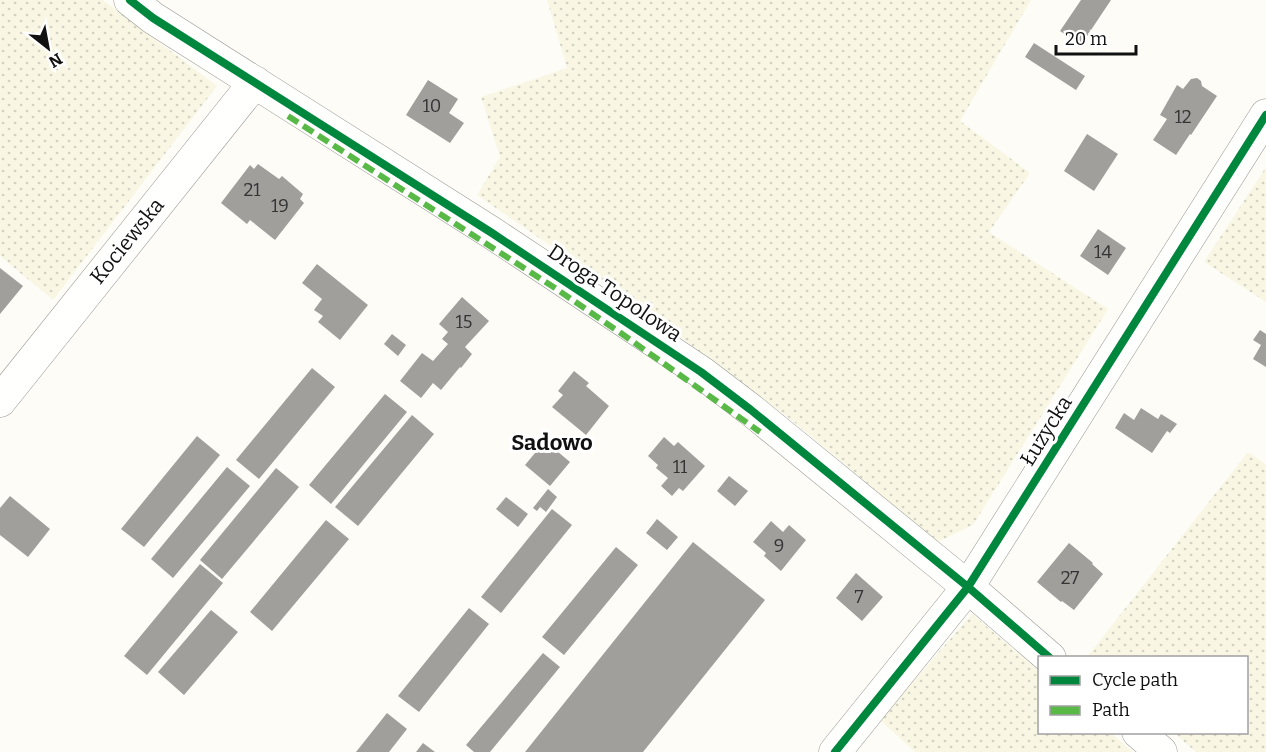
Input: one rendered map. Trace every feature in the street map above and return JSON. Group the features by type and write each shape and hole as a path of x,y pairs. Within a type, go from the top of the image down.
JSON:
{"street":[{"name":"Droga Topolowa","path":"130,0 153,18 492,233 701,372 968,587 1049,656"},
{"name":"Kociewska","path":"0,400 255,82"},
{"name":"Łużycka","path":"835,752 968,587 1266,115"},
{"path":"1140,734 1161,752"}],"shaded area":[{"path":"0,0 103,0 217,86 53,300 0,256"},
{"path":"547,0 1031,0 960,121 1030,173 989,232 1108,309 973,525 937,542 794,422 649,314 477,195 500,157 481,97 567,68"},
{"path":"1266,167 1266,302 1204,262"},
{"path":"1248,452 1266,464 1266,752 1196,752 1175,734 1248,734 1248,656 1088,656"},
{"path":"972,614 1038,670 1038,734 1112,734 1133,752 915,752 880,720"}],"building":[{"path":"1081,0 1111,0 1081,45 1060,31"},
{"path":"1034,43 1085,76 1076,90 1025,57"},
{"path":"1197,78 1201,81 1202,86 1217,96 1176,155 1153,140 1167,119 1160,115 1177,85 1183,89 1191,79"},
{"path":"428,80 458,99 449,113 464,123 450,143 406,115"},
{"path":"1087,134 1118,154 1094,191 1064,171"},
{"path":"258,164 279,179 282,176 303,194 300,199 304,203 275,240 250,220 247,224 221,203 250,165 254,169"},
{"path":"1098,229 1126,248 1108,275 1080,256"},
{"path":"317,264 368,305 340,340 318,322 323,316 314,310 322,299 302,283"},
{"path":"0,268 23,286 0,314"},
{"path":"462,297 489,321 465,347 472,354 461,368 441,390 433,383 421,398 400,381 422,353 433,361 448,344 442,339 448,332 439,324"},
{"path":"1260,330 1266,334 1266,367 1253,359 1261,345 1253,340"},
{"path":"392,334 406,345 398,356 384,344"},
{"path":"312,368 335,387 259,479 236,460"},
{"path":"574,371 589,383 586,386 609,406 586,435 552,407 563,395 558,391"},
{"path":"385,394 407,412 331,504 309,485"},
{"path":"1141,408 1158,419 1161,414 1177,424 1170,433 1167,431 1152,453 1115,428 1124,413 1134,420"},
{"path":"412,415 434,434 358,526 335,507"},
{"path":"197,436 220,455 144,547 121,529"},
{"path":"664,437 674,446 678,442 705,466 683,491 679,488 672,496 661,486 668,478 656,468 658,465 648,456"},
{"path":"545,441 570,462 550,486 525,465"},
{"path":"227,467 250,486 173,578 151,559"},
{"path":"276,468 299,487 222,579 200,560"},
{"path":"729,476 748,491 735,506 717,491"},
{"path":"548,489 557,497 546,512 540,507 537,511 533,508"},
{"path":"10,496 50,529 28,557 0,535 0,508"},
{"path":"506,497 528,514 518,527 496,509"},
{"path":"552,509 572,525 501,613 481,597"},
{"path":"657,519 678,537 667,550 646,533"},
{"path":"326,520 349,539 272,631 250,612"},
{"path":"771,521 783,532 789,525 806,540 781,571 764,556 766,553 753,542"},
{"path":"693,542 765,600 643,752 525,752"},
{"path":"1069,543 1103,574 1074,610 1037,582"},
{"path":"616,547 638,565 564,655 542,637"},
{"path":"200,564 223,583 147,675 124,656"},
{"path":"856,573 883,597 862,621 836,598"},
{"path":"469,608 489,624 419,712 398,696"},
{"path":"211,610 238,632 184,695 158,672"},
{"path":"543,653 560,667 490,752 474,752 466,745"},
{"path":"387,713 407,729 389,752 356,752"},
{"path":"423,743 435,752 416,752"}],"marked path":[{"path":"288,116 555,288 760,432"}],"cycle path":[{"path":"130,0 153,18 492,233 701,372 968,587 1048,656"},
{"path":"835,752 968,587 1266,115"}],"district":[{"name":"Sadowo","path":"552,442"}]}
